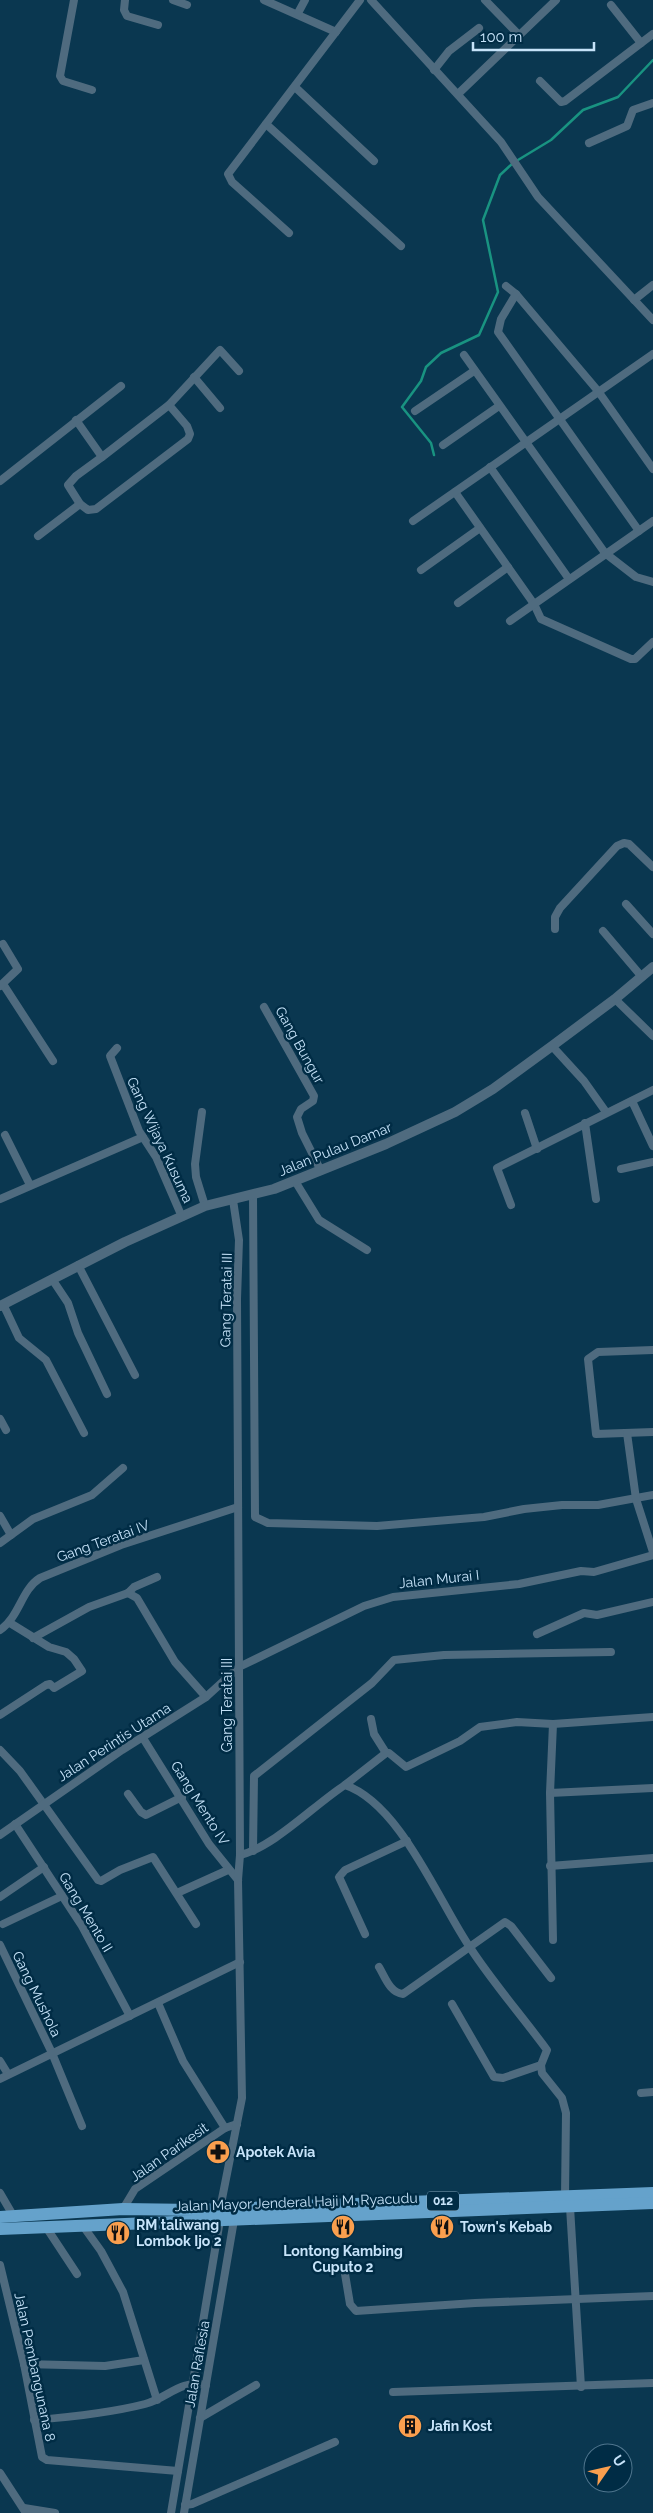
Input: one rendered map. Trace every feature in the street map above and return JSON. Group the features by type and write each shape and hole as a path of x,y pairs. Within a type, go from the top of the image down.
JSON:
{"main road":[{"name":"Jalan Mayor Jenderal Haji M. Ryacudu","path":"568,2202 579,2196 653,2192"},
{"path":"616,2194 613,2197 615,2202 634,2201 647,2204"},
{"path":"579,2196 604,2198 606,2201 603,2206"},
{"name":"Jalan Mayor Jenderal Haji M. Ryacudu","path":"0,2218 46,2227 226,2215 568,2202 603,2206 647,2204"},
{"name":"Jalan Mayor Jenderal Haji M. Ryacudu","path":"0,2229 16,2221 123,2209 226,2215"},
{"path":"57,2215 53,2220 55,2223 72,2223 80,2226"}],"street":[{"path":"72,0 60,76 63,81 92,90"},
{"path":"125,0 124,10 127,16 158,25"},
{"path":"173,0 187,5"},
{"path":"264,0 298,13 336,32"},
{"path":"298,13 305,0"},
{"path":"289,233 228,177 229,172 360,0"},
{"path":"371,0 508,151 538,197 653,320"},
{"path":"485,0 519,35"},
{"path":"458,94 554,0"},
{"path":"611,5 641,43"},
{"path":"434,70 449,51 479,28"},
{"path":"540,81 554,97 561,102 565,102 653,34"},
{"path":"295,87 374,161"},
{"path":"589,144 626,126 630,121 630,112 633,110 653,103"},
{"path":"266,124 401,246"},
{"path":"634,300 653,285"},
{"path":"506,286 516,294 598,391 653,469"},
{"path":"516,294 501,319 498,332 639,530"},
{"path":"169,405 187,426 190,434 188,439 96,509 88,510 80,504 68,485 76,476 169,405 220,350 239,371"},
{"path":"413,521 653,354"},
{"path":"464,355 605,553 636,577 653,582"},
{"path":"415,411 474,371"},
{"path":"194,377 220,408"},
{"path":"0,481 121,386"},
{"path":"443,445 499,406"},
{"path":"76,420 102,457"},
{"path":"490,467 569,579"},
{"path":"454,492 545,622 631,660 635,659 653,642"},
{"path":"38,536 80,504"},
{"path":"510,621 653,521"},
{"path":"421,570 480,528"},
{"path":"458,603 508,567"},
{"path":"555,929 555,917 560,908 617,846 624,842 629,844 653,868"},
{"path":"626,904 653,934"},
{"path":"603,931 642,977"},
{"path":"3,944 18,969 1,985 53,1061"},
{"name":"Jalan Pulau Damar","path":"2,1305 78,1265 205,1206 243,1198 295,1181 386,1144 455,1112 493,1089 552,1046 615,999 653,967"},
{"path":"615,999 653,1036"},
{"name":"Gang Bungur","path":"264,1007 314,1096 313,1101 301,1109 297,1117 302,1132 321,1171"},
{"path":"552,1046 584,1081 606,1112"},
{"name":"Gang Wijaya Kusuma","path":"117,1048 110,1055 110,1060 143,1137 156,1157 182,1217"},
{"path":"511,1205 497,1169 584,1123 653,1090"},
{"path":"632,1101 653,1146"},
{"path":"202,1112 195,1164 196,1177 205,1206"},
{"path":"525,1113 537,1149"},
{"path":"584,1123 596,1199"},
{"path":"4,1135 30,1185"},
{"path":"0,1199 143,1137"},
{"path":"622,1169 653,1162"},
{"path":"295,1181 319,1220 367,1250"},
{"path":"243,1198 255,1517 268,1523 376,1526 484,1518 524,1509 562,1505 598,1505 653,1495"},
{"name":"Gang Teratai III","path":"226,2215 242,2098 238,1880 247,1854 238,1507 237,1299 243,1198"},
{"path":"78,1265 135,1375"},
{"path":"52,1279 68,1303 78,1333 107,1394"},
{"path":"2,1305 19,1338 46,1360 84,1433"},
{"path":"653,1350 604,1352 590,1356 588,1359 595,1432 600,1435 653,1432"},
{"path":"0,1419 6,1430"},
{"name":"Jalan Murai I","path":"241,1666 378,1600 451,1590 519,1584 581,1571 594,1572 653,1554 636,1499 627,1433"},
{"path":"239,1456 253,1454"},
{"path":"0,1543 34,1519 92,1494 123,1468"},
{"name":"Gang Teratai IV","path":"0,1630 10,1623 32,1584 40,1578 120,1545 238,1507"},
{"path":"0,1516 11,1534"},
{"path":"33,1638 89,1607 128,1593 134,1587 157,1577"},
{"path":"128,1593 137,1598 175,1662 206,1697"},
{"path":"537,1634 584,1612 597,1615 653,1602"},
{"path":"0,1715 46,1685 50,1684 54,1688 82,1671 74,1659 66,1652 49,1647 10,1623"},
{"path":"247,1854 254,1776 372,1683 394,1660 444,1655 611,1652"},
{"name":"Jalan Perintis Utama","path":"0,1834 206,1697 241,1666"},
{"path":"371,1719 374,1734 386,1753 389,1753 406,1767 440,1752 480,1727 517,1722 553,1724 653,1717"},
{"path":"553,1724 550,1793 553,1940"},
{"name":"Gang Mento IV","path":"143,1738 182,1797 209,1844 228,1870 238,1880"},
{"path":"0,1750 20,1771 98,1880 101,1882 120,1870 151,1856 196,1924"},
{"path":"247,1854 345,1786 386,1753"},
{"path":"345,1786 362,1793 381,1810 407,1842 470,1948 547,2050 541,2065 542,2073 564,2103 568,2202 581,2387"},
{"path":"550,1793 653,1788"},
{"path":"128,1794 141,1812 146,1815 182,1797"},
{"name":"Gang Mento II","path":"15,1824 82,1926 130,2016"},
{"path":"365,1934 339,1877 345,1870 407,1842"},
{"path":"550,1866 653,1858"},
{"path":"0,1897 44,1867"},
{"path":"177,1893 228,1870"},
{"path":"0,1915 2,1926 62,1896"},
{"path":"380,1967 391,1988 403,1994 503,1923 508,1923 551,1978"},
{"name":"Gang Mushola","path":"0,1945 52,2053 82,2126"},
{"path":"0,2078 240,1962"},
{"path":"158,2003 183,2061 225,2128"},
{"path":"452,2004 494,2077 504,2078 541,2065"},
{"path":"0,2061 8,2074"},
{"path":"641,2092 653,2092"},
{"name":"Jalan Parikesit","path":"123,2209 135,2189 225,2128 237,2124"},
{"path":"0,2193 16,2221"},
{"name":"Jalan Raflesia","path":"171,2513 178,2471 200,2384 226,2215"},
{"name":"Jalan Raflesia","path":"184,2509 200,2418 200,2384 226,2215"},
{"path":"80,2226 101,2252 123,2292 157,2400"},
{"path":"46,2227 77,2274"},
{"name":"Jalan Pembangunana 8","path":"0,2265 24,2364 40,2453 47,2460 178,2471"},
{"path":"344,2268 350,2304 356,2311 653,2296"},
{"path":"24,2364 105,2366 144,2360"},
{"path":"393,2392 581,2387 653,2383"},
{"path":"34,2420 122,2409 157,2400 176,2388 200,2384"},
{"path":"200,2418 256,2385"},
{"path":"184,2509 335,2442"},
{"path":"0,2473 25,2511 55,2513"}],"waterway":[{"path":"434,455 431,443 402,407 421,381 426,367 441,353 479,335 498,292 483,220 500,175 513,163 551,140 583,110 618,97 653,60"}],"place":[{"name":"Apotek Avia","path":"218,2152"},
{"name":"Lontong Kambing Cuputo 2","path":"343,2227"},
{"name":"Town's Kebab","path":"442,2227"},
{"name":"RM taliwang Lombok Ijo 2","path":"118,2233"},
{"name":"Jafin Kost","path":"410,2426"}]}
